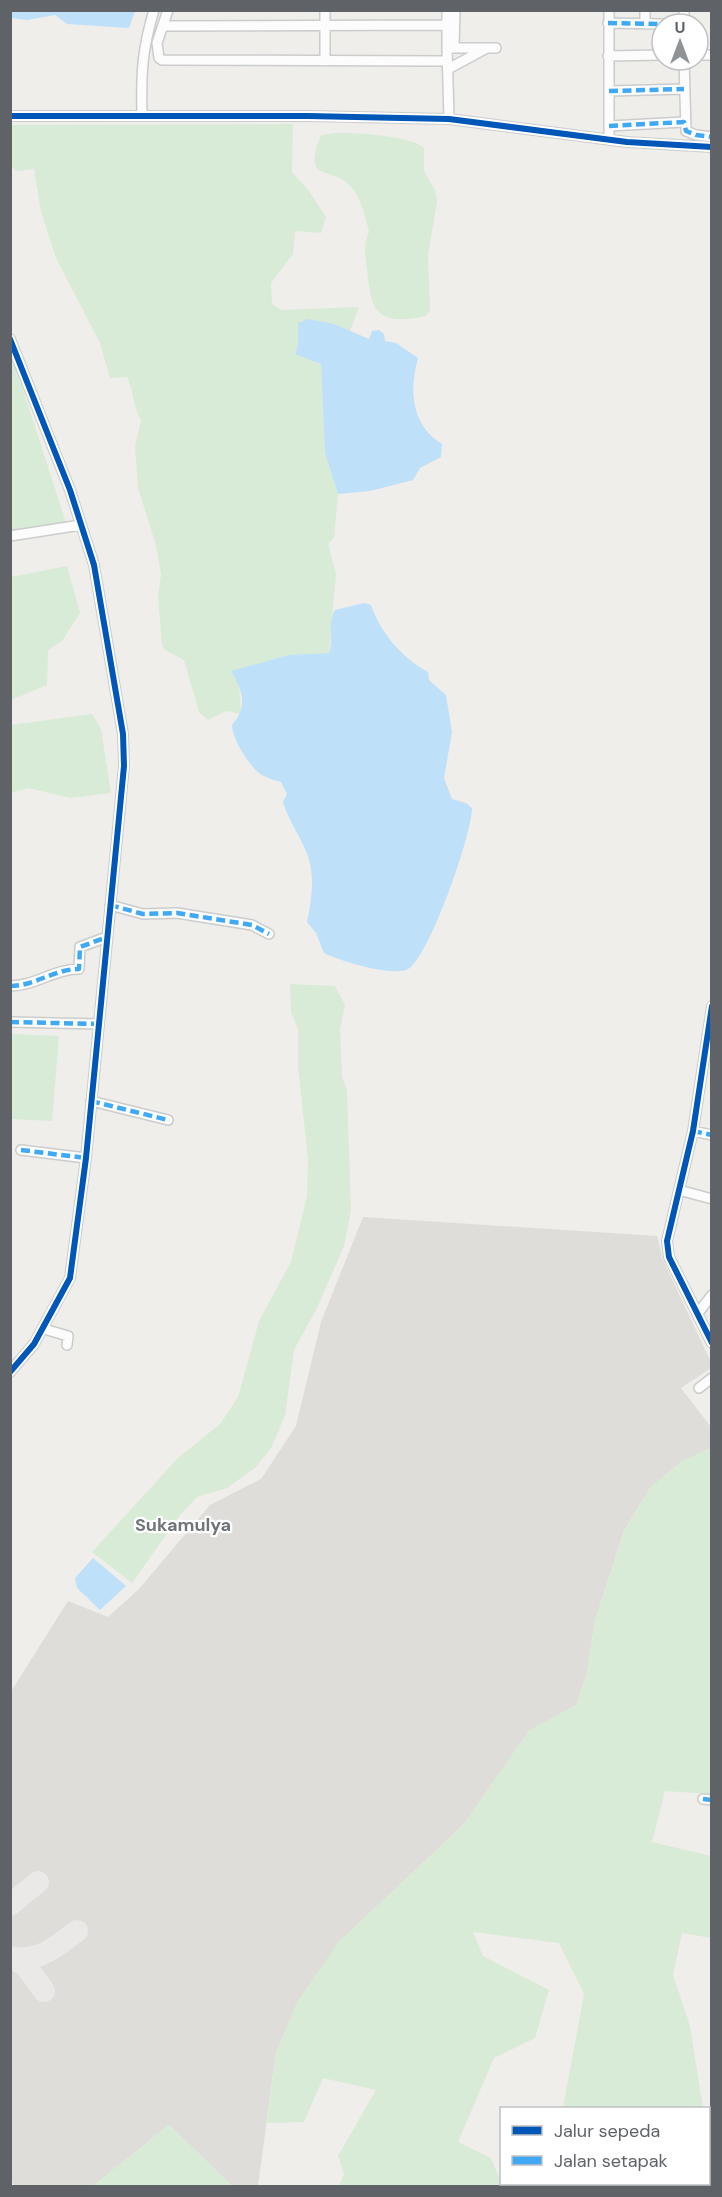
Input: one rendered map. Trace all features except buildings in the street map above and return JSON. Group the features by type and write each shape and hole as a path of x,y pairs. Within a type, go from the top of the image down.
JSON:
{"street":[{"path":"142,115 143,46 154,10"},
{"path":"168,10 157,43 159,58 162,60 325,61 448,65 492,48 450,48"},
{"path":"325,10 325,61"},
{"path":"447,10 450,48"},
{"path":"449,119 448,65 455,10"},
{"path":"609,10 609,138"},
{"path":"645,10 645,24"},
{"path":"608,23 650,24"},
{"path":"163,26 447,25"},
{"path":"608,56 650,55"},
{"path":"684,72 686,131 711,137"},
{"path":"609,91 684,89"},
{"path":"10,116 142,115 449,119 627,142 711,147"},
{"path":"609,126 684,122"},
{"path":"10,339 25,370 81,525 101,598 123,734 124,766 86,1158 70,1278 44,1329 10,1372"},
{"path":"10,536 81,525"},
{"path":"110,905 143,914 177,913 252,925 269,934"},
{"path":"10,986 23,986 63,969 79,969 80,946 107,937"},
{"path":"711,1006 707,1074 667,1250 711,1343"},
{"path":"10,1022 99,1024"},
{"path":"91,1101 168,1120"},
{"path":"693,1131 711,1135"},
{"path":"21,1150 86,1158"},
{"path":"679,1190 711,1198"},
{"path":"698,1313 711,1296"},
{"path":"44,1329 68,1336 67,1345"},
{"path":"699,1388 711,1378"}],"shaded area":[{"path":"363,1217 657,1236 663,1260 711,1362 711,1368 681,1388 711,1427 711,1448 681,1462 650,1488 624,1531 595,1621 587,1673 576,1705 529,1731 464,1824 338,1943 276,2052 258,2186 232,2186 169,2125 93,2186 15,2186 11,2181 10,1693 68,1601 108,1617 139,1589 210,1505 261,1479 296,1426 321,1322"}],"green space":[{"path":"293,124 292,172 309,191 326,217 321,233 295,231 293,254 271,283 272,304 282,310 359,307 350,331 334,324 299,323 298,345 295,353 321,364 325,453 338,494 334,538 328,544 336,574 329,653 232,671 239,684 241,714 226,711 208,720 199,712 184,660 165,650 162,645 158,597 161,574 156,545 138,488 135,446 141,420 129,382 127,377 110,378 100,343 56,258 41,212 34,169 16,171 11,165 11,125"},
{"path":"369,134 407,140 424,148 424,171 435,190 437,202 428,255 430,310 426,316 397,319 380,313 375,306 371,296 365,254 369,232 361,203 352,188 335,176 316,168 314,161 321,135"},
{"path":"10,349 68,529 11,542 10,542"},
{"path":"67,566 80,613 62,641 48,650 47,685 11,700 11,577"},
{"path":"92,714 101,729 111,793 70,798 29,788 11,793 11,725"},
{"path":"290,984 335,986 345,1005 340,1030 342,1077 347,1090 351,1210 344,1246 317,1308 294,1350 285,1416 271,1448 255,1468 227,1488 197,1497 180,1515 132,1583 92,1552 177,1459 221,1423 238,1397 259,1321 291,1262 307,1196 308,1160 298,1066 298,1029 291,1012"},
{"path":"10,1034 59,1036 52,1121 11,1119"},
{"path":"711,1448 711,1794 665,1791 652,1842 711,1856 711,1938 682,1933 673,1975 690,2026 703,2107 563,2107 584,1994 559,1943 473,1932 483,1956 549,1990 535,2038 494,2058 458,2142 491,2158 500,2179 500,2185 506,2186 339,2186 344,2174 338,2156 376,2090 323,2078 304,2122 267,2123 276,2052 297,2002 338,1943 464,1824 529,1731 576,1705 587,1673 595,1621 624,1532 650,1488 681,1462"},
{"path":"169,2125 232,2186 93,2186"},
{"path":"572,2185 683,2186 573,2186"}],"water":[{"path":"11,10 135,11 129,28 67,24 55,15 27,20 11,18"},
{"path":"308,319 334,324 369,339 372,331 379,330 384,334 385,341 396,343 418,358 413,394 418,417 432,436 442,444 441,457 420,468 413,480 370,491 338,494 325,453 321,364 295,354 298,345 298,323"},
{"path":"364,603 371,605 380,625 401,652 428,672 429,680 446,695 452,732 444,778 452,799 466,803 472,808 465,843 448,894 427,943 417,960 408,969 401,971 366,967 324,953 316,933 307,922 311,894 311,867 283,802 287,794 281,782 262,775 247,760 238,745 232,725 240,712 242,699 231,671 289,655 329,653 331,620 335,610"},
{"path":"93,1558 126,1586 100,1610 77,1588 75,1578"}],"taxiway":[{"path":"10,1905 38,1882"},
{"path":"10,1957 38,1956 54,1948 77,1931"},
{"path":"11,1957 26,1966 44,1991"}],"marked path":[{"path":"608,23 650,24"},
{"path":"609,91 684,89"},
{"path":"609,126 684,122 686,131 712,137"},
{"path":"110,905 143,914 177,913 252,925 269,934"},
{"path":"10,986 79,969 80,947 107,937"},
{"path":"10,1022 99,1024"},
{"path":"91,1101 168,1120"},
{"path":"693,1131 712,1135"},
{"path":"21,1150 86,1158"},
{"path":"703,1799 712,1800"}],"cycle path":[{"path":"10,116 308,116 449,119 627,142 712,147"},
{"path":"10,339 70,490 94,565 123,734 124,766 86,1158 70,1278 34,1344 10,1372"},
{"path":"712,1006 693,1131 667,1241 669,1257 712,1343"}],"district":[{"name":"Sukamulya","path":"183,1525"}]}
